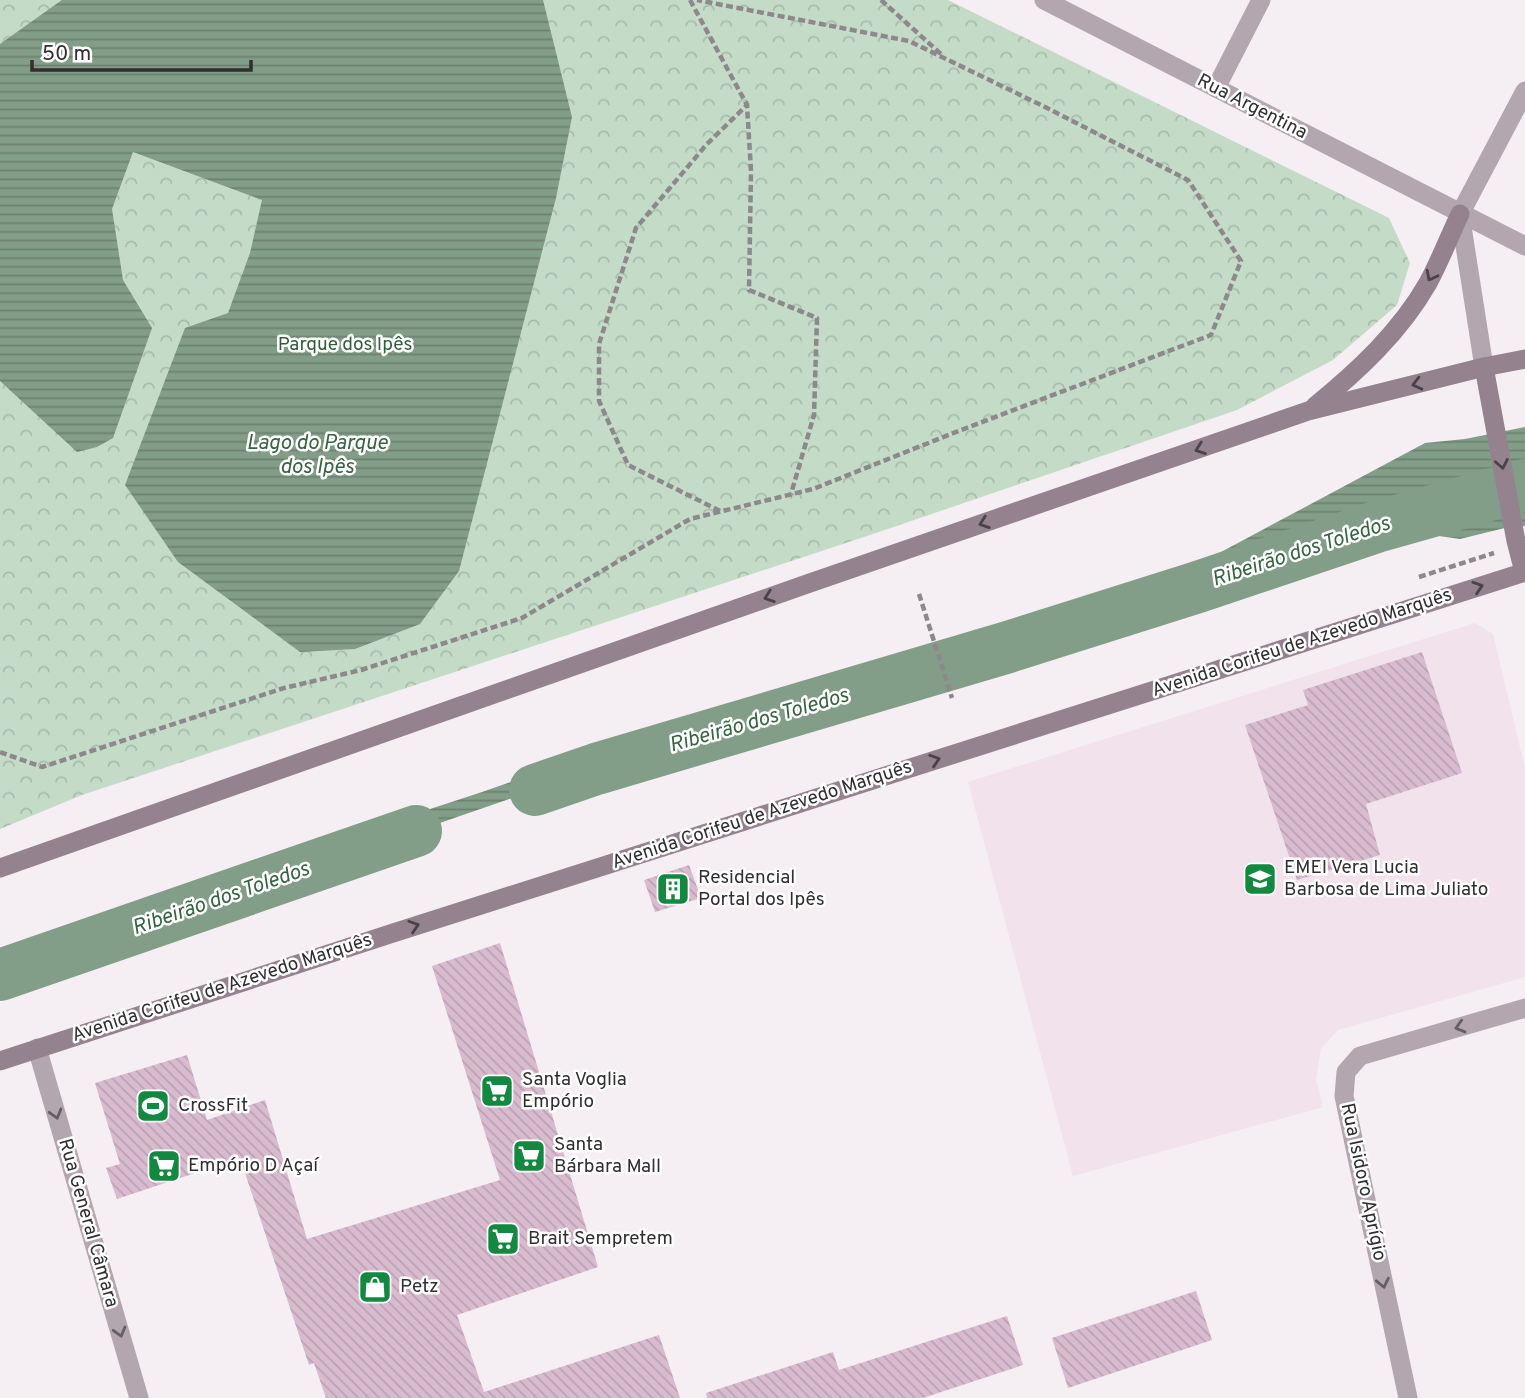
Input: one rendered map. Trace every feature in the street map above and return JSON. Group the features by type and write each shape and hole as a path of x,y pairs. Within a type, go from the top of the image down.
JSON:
{"main road":[{"path":"1308,411 1342,384 1399,326 1428,283 1460,214"},
{"path":"0,868 1308,411 1525,359"},
{"name":"Avenida Corifeu de Azevedo Marquês","path":"0,1061 1525,572 1516,541 1483,367"}],"street":[{"name":"Rua Argentina","path":"1044,0 1525,246"},
{"path":"1216,88 1261,0"},
{"path":"1483,367 1460,214 1525,91"},
{"name":"Rua Isidoro Aprígio","path":"1408,1398 1344,1096 1346,1072 1360,1056 1525,1008"},
{"name":"Rua General Câmara","path":"37,1048 139,1398"}],"path":[{"path":"690,0 747,105 751,171 749,290 817,317 814,415 790,494"},
{"path":"0,752 42,766 258,696 361,670 523,618 690,519 813,489 1211,335 1241,261 1188,180 909,41 697,0"},
{"path":"881,0 947,59"},
{"path":"721,512 628,465 599,401 599,344 636,228 707,144 747,105"},
{"path":"919,594 952,698"}],"shaded area":[{"name":"EMEI Vera Lucia Barbosa de Lima Juliato","path":"1475,623 1493,634 1525,769 1525,977 1338,1030 1321,1048 1316,1079 1323,1107 1073,1176 968,782"}],"green space":[{"name":"Parque dos Ipês","path":"0,0 948,0 1389,218 1410,263 1397,305 1333,360 1237,410 870,535 82,795 0,829"}],"water":[{"name":"Lago do Parque dos Ipês","path":"62,0 543,0 572,117 556,198 459,571 420,624 355,649 300,652 178,562 125,485 185,328 228,313 250,253 262,200 133,152 112,209 123,280 152,328 113,438 97,447 77,452 0,381 0,44"},
{"path":"1525,427 1525,526 1513,526 1460,539 1376,527 1005,648 596,769 0,975 0,964 126,916 140,904 482,792 698,717 1208,559 1425,443 1465,439"}],"building":[{"path":"1422,652 1462,773 1366,804 1380,855 1297,880 1245,725 1308,705 1303,690"},
{"name":"Residencial Portal dos Ipês","path":"689,865 701,898 655,912 644,880"},
{"name":"Santa Bárbara Mall","path":"500,943 598,1267 457,1315 484,1392 659,1335 680,1398 326,1398 314,1363 309,1365 240,1158 117,1199 106,1168 120,1164 95,1083 187,1055 207,1120 265,1100 307,1239 500,1180 432,966"},
{"path":"1196,1291 1212,1340 1068,1388 1052,1338"},
{"path":"1007,1316 1023,1365 923,1398 707,1398 706,1393 833,1352 839,1370"}],"waterway":[{"name":"Ribeirão dos Toledos","path":"535,790 596,769 1005,648 1376,527 1525,485"},
{"name":"Ribeirão dos Toledos","path":"0,975 416,831"}],"place":[{"name":"EMEI Vera Lucia Barbosa de Lima Juliato","path":"1260,879"},
{"name":"Residencial Portal dos Ipês","path":"673,889"},
{"name":"Santa Voglia Empório","path":"497,1091"},
{"name":"CrossFit","path":"153,1106"},
{"name":"Santa Bárbara Mall","path":"529,1156"},
{"name":"Empório D Açaí","path":"164,1166"},
{"name":"Brait Sempretem","path":"503,1239"},
{"name":"Petz","path":"375,1287"}]}
